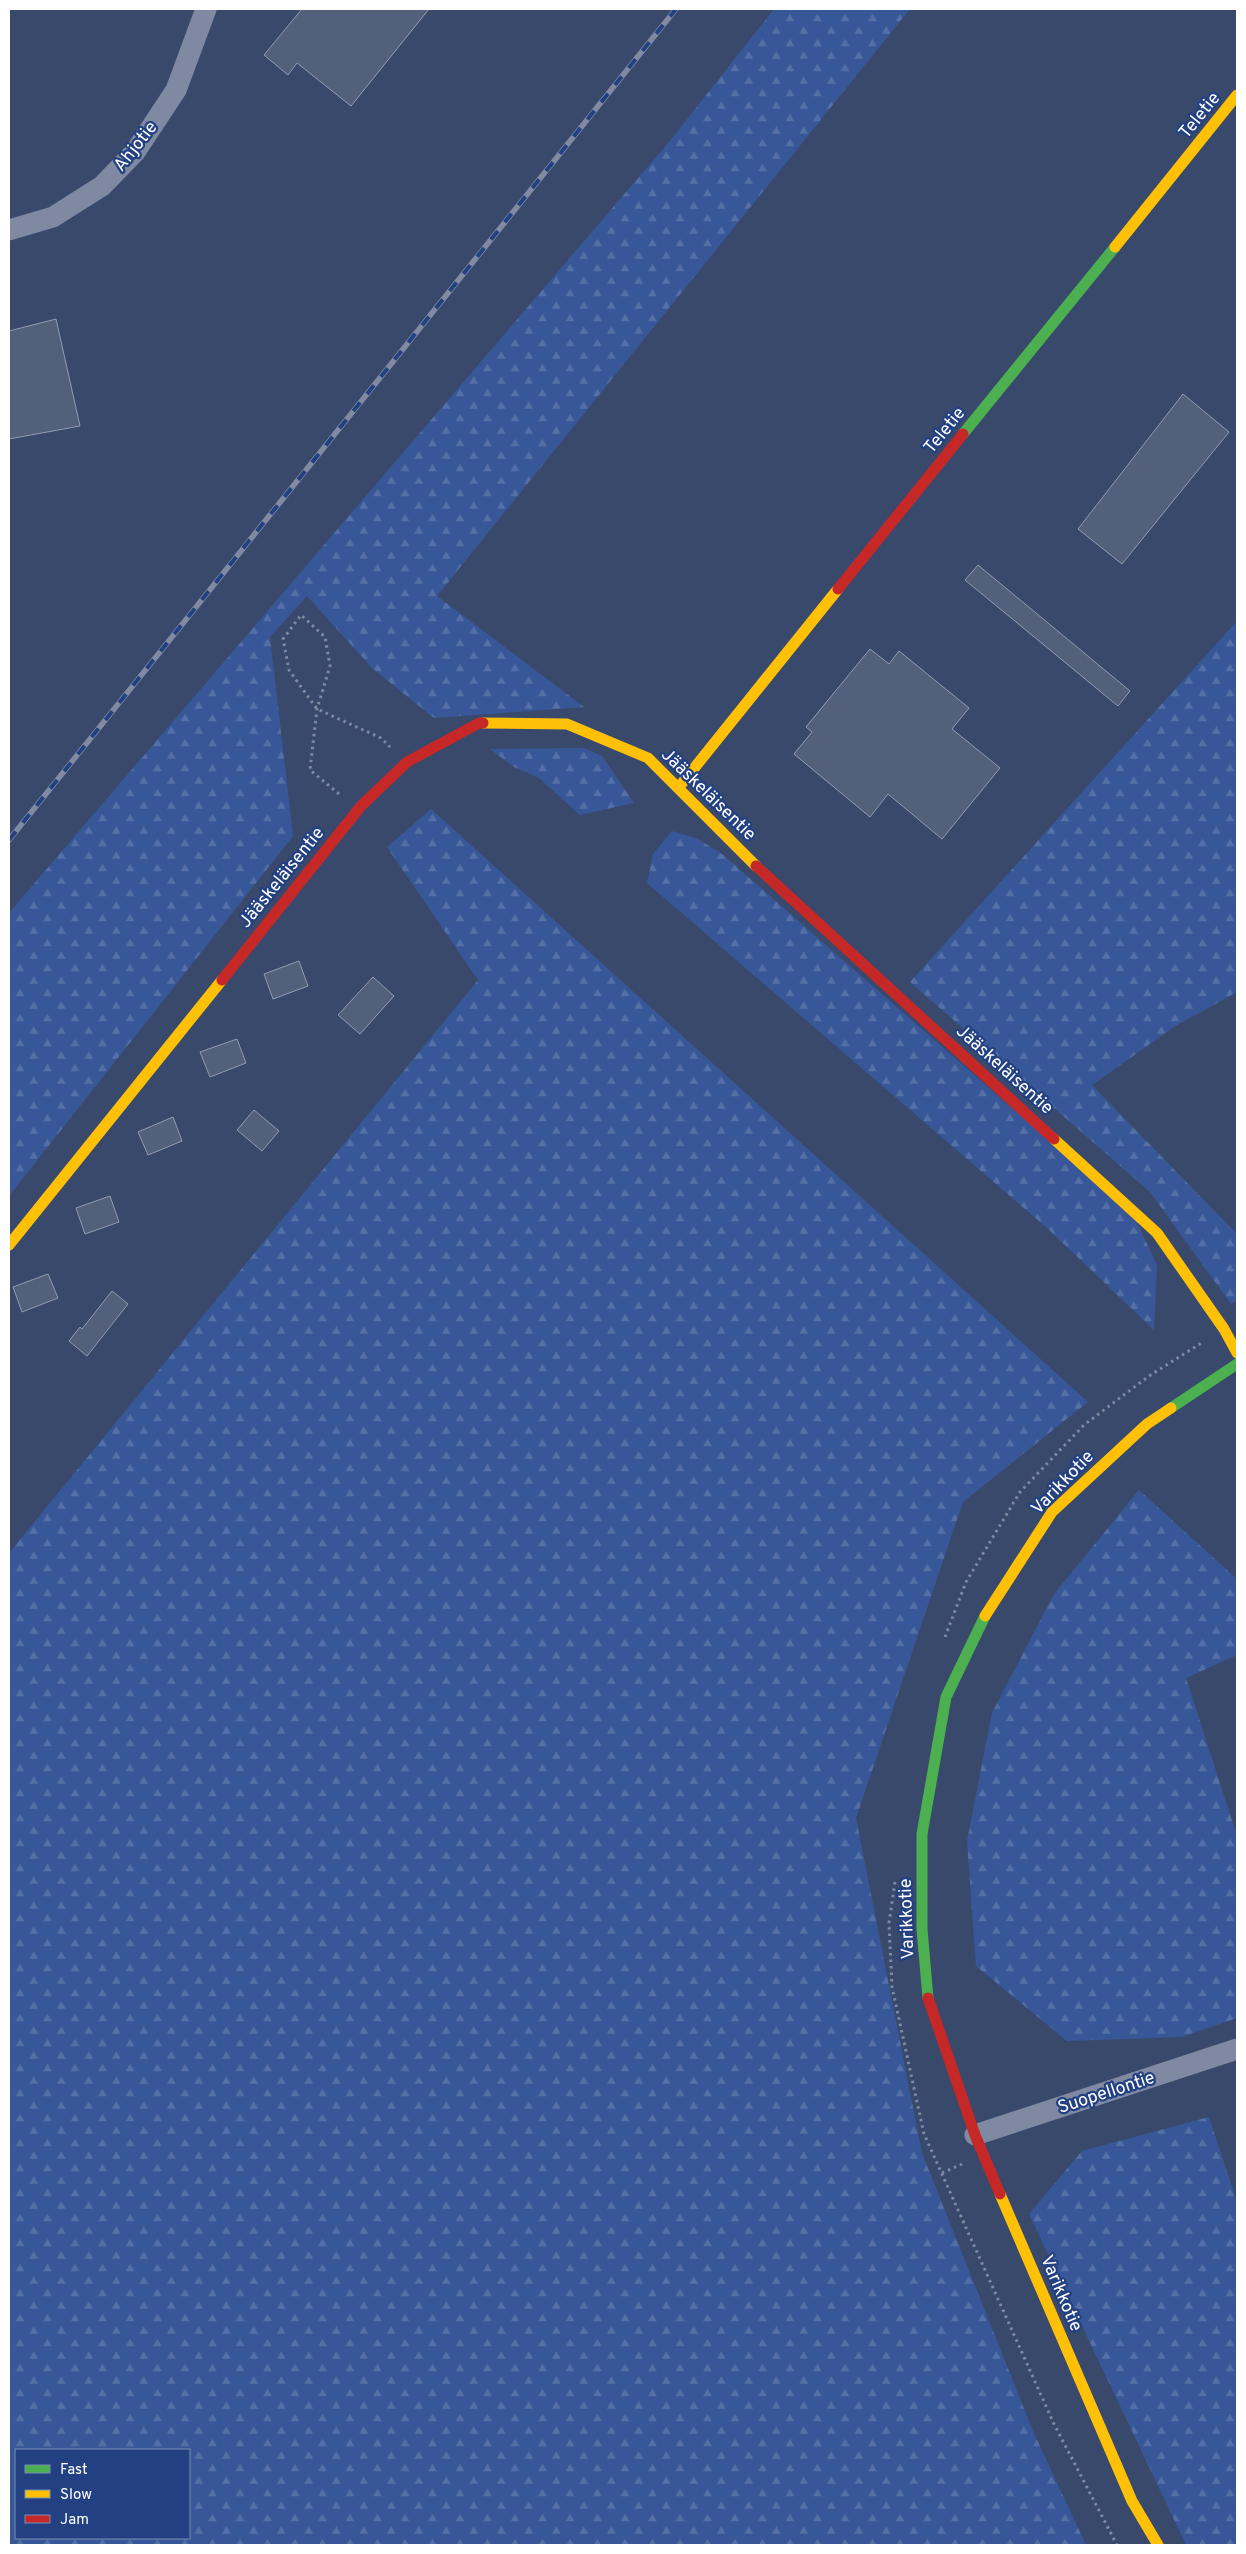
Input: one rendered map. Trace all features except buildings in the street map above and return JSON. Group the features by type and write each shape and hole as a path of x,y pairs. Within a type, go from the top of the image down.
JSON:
{"street":[{"name":"Ahjotie","path":"9,230 53,217 102,186 135,152 176,90 206,9"},
{"name":"Teletie","path":"679,787 1237,95"},
{"name":"Jääskeläisentie","path":"9,1245 361,806 407,762 479,723 567,724 648,758 776,885 1157,1233 1224,1329 1237,1353"},
{"name":"Varikkotie","path":"1158,2545 1132,2501 975,2135 929,2005 922,1929 922,1834 946,1697 992,1602 1052,1512 1147,1424 1237,1364"},
{"name":"Suopellontie","path":"975,2135 1237,2049"}],"path":[{"path":"361,806 334,791 310,770 317,709 330,666 325,637 301,615 283,639 289,670 317,709 381,738 407,762"},
{"path":"945,1638 966,1582 1020,1492 1084,1425 1150,1376 1224,1329"},
{"path":"896,1875 889,1923 892,1987 924,2134 1054,2424 1117,2545"}],"green space":[{"path":"774,9 910,9 437,596 584,707 434,718 372,668 307,596 270,637 293,836 9,1196 9,913 669,142"},
{"path":"1237,621 1237,992 1174,1027 1092,1085 1237,1234 1237,1301 1231,1304 1150,1192 910,982"},
{"path":"584,748 602,756 634,803 580,815 539,778 514,767 490,749"},
{"path":"431,809 1088,1402 963,1502 856,1818 922,2153 1033,2431 1086,2545 9,2545 9,1553 478,980 387,847"},
{"path":"672,831 698,839 722,854 1133,1214 1157,1265 1154,1330 1047,1228 647,883 653,854"},
{"path":"1139,1490 1237,1579 1237,1655 1186,1678 1237,1836 1237,2018 1182,2037 1067,2041 976,1966 967,1841 992,1713 1054,1594"},
{"path":"1209,2117 1237,2202 1237,2545 1186,2545 1029,2214 1082,2151"}],"railway":[{"path":"9,840 676,9"}],"traffic: fast":[{"path":"963,434 1115,247"},
{"path":"1171,1408 1237,1364"},
{"path":"928,1998 922,1929 922,1834 946,1697 985,1616"}],"traffic: slow":[{"path":"1115,247 1237,95"},
{"path":"679,787 838,589"},
{"path":"483,723 567,724 648,758 756,866"},
{"path":"9,1245 222,980"},
{"path":"1054,1139 1157,1233 1224,1329 1237,1353"},
{"path":"985,1616 1052,1512 1147,1424 1171,1408"},
{"path":"1000,2194 1132,2501 1158,2545"}],"traffic: jam":[{"path":"838,589 963,434"},
{"path":"222,980 361,806 407,762 479,723 483,723"},
{"path":"756,866 1054,1139"},
{"path":"928,1998 975,2135 1000,2194"}]}
